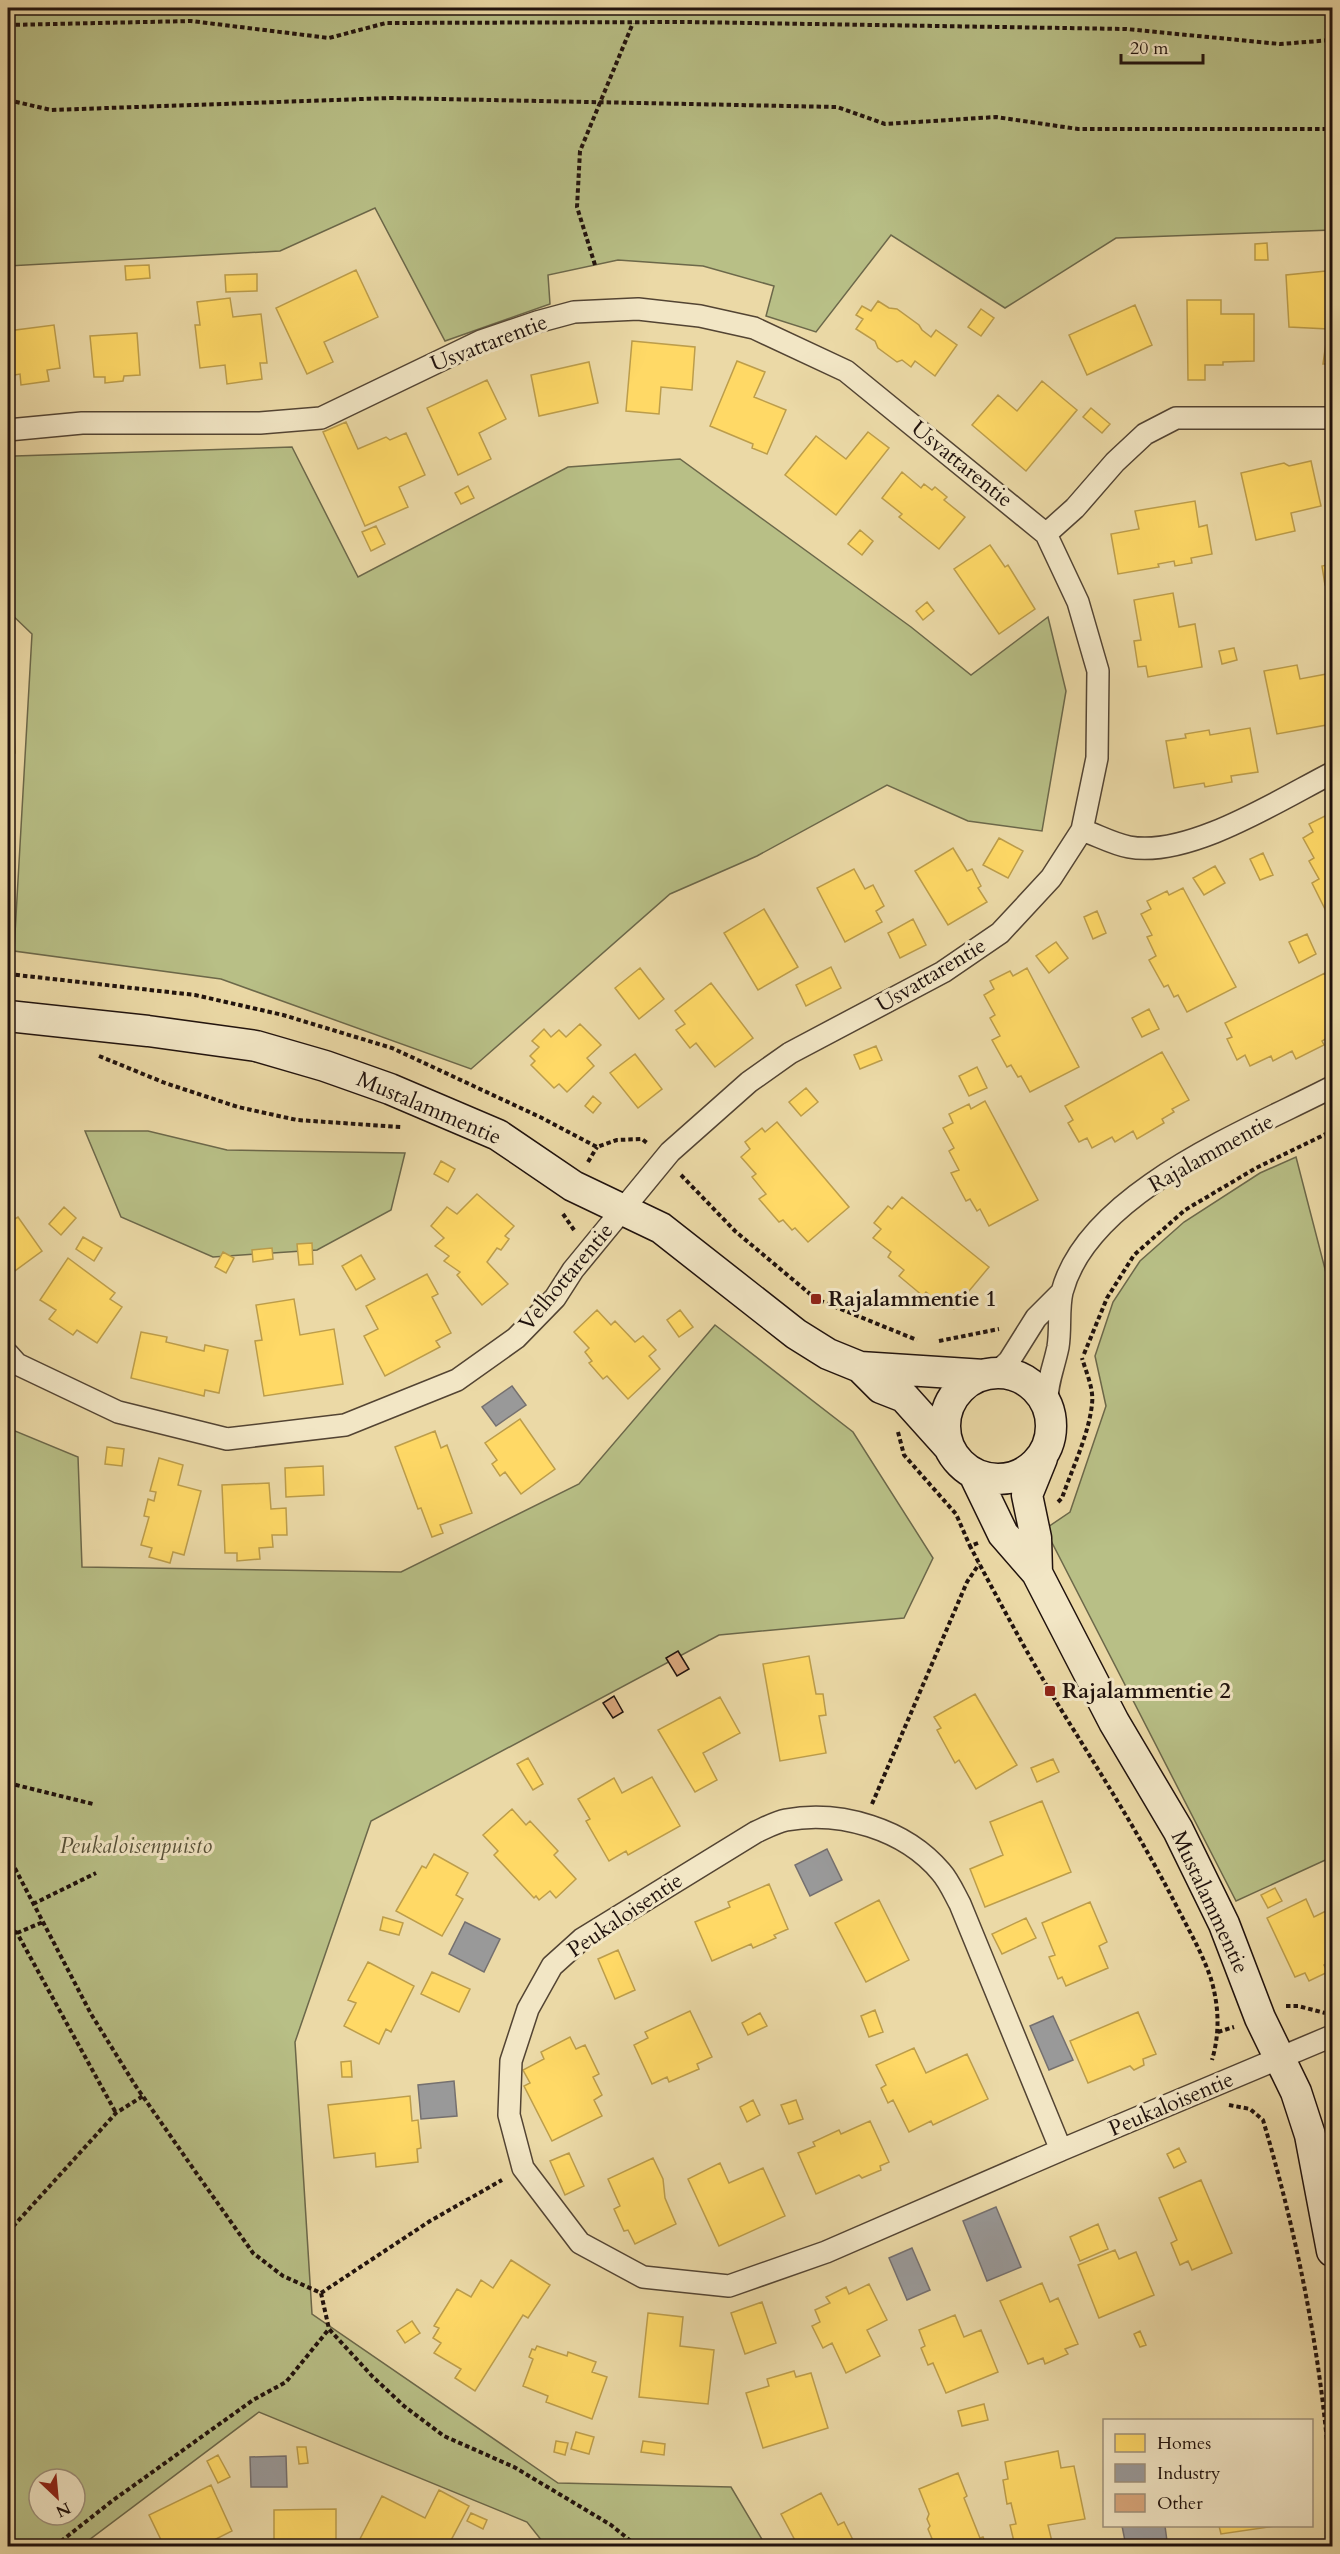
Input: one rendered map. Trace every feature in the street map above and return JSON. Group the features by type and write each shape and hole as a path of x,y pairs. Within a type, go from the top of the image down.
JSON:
{"street":[{"name":"Usvattarentie","path":"8,430 82,423 260,423 321,418 481,341 574,312 638,309 699,316 754,328 846,371 1046,534 1078,602 1098,671 1097,758 1082,830 1051,878 1000,933 943,972 790,1053 749,1082 670,1152 622,1208"},
{"path":"1046,534 1075,508 1115,462 1145,434 1176,418 1332,418"},
{"path":"1082,830 1129,847 1166,848 1208,835 1332,773"},
{"name":"Mustalammentie","path":"8,1016 148,1031 256,1046 325,1066 390,1089 498,1135 573,1186 661,1228 796,1334 828,1354 860,1367 990,1374"},
{"name":"Rajalammentie","path":"1047,1405 1047,1389 1058,1346 1062,1292 1073,1267 1091,1238 1126,1202 1188,1160 1332,1087"},
{"name":"Velhottarentie","path":"8,1354 17,1364 118,1412 227,1439 345,1425 457,1380 516,1338 555,1298 573,1270 622,1208"},
{"name":"Rajalammentie","path":"990,1374 1009,1361 1036,1318 1062,1292"},
{"name":"Mustalammentie","path":"860,1367 881,1388 904,1397 948,1446"},
{"path":"1005,1373 1027,1381 1038,1390 1047,1405 1052,1425 1050,1442 1042,1458 1026,1473 1008,1479 988,1479 974,1474 958,1462 948,1446 945,1424 947,1410 956,1394 968,1382 990,1374 1005,1373"},
{"name":"Mustalammentie","path":"1037,1573 1036,1538 1031,1523 1028,1495 1042,1458"},
{"name":"Mustalammentie","path":"974,1474 1003,1534 1037,1573 1114,1722 1178,1830 1224,1924 1260,2018 1281,2058 1310,2135 1332,2251"},
{"name":"Peukaloisentie","path":"1061,2150 960,1904 943,1873 920,1850 864,1824 842,1818 784,1820 756,1832 582,1939 552,1966 528,2009 510,2061 510,2115 523,2168 580,2243 643,2277 729,2286 826,2252 1332,2036"}],"path":[{"path":"8,25 191,21 328,38 386,23 633,23 1126,29 1280,44 1332,40"},
{"path":"595,265 577,207 580,151 633,23"},
{"path":"8,100 51,110 391,98 837,107 885,124 996,117 1078,129 1332,129"},
{"path":"97,1055 165,1083 238,1107 297,1120 388,1128 409,1126"},
{"path":"1031,1523 1062,1498 1080,1449 1092,1403 1089,1381 1082,1358 1107,1298 1134,1255 1185,1210 1256,1168 1332,1131"},
{"path":"559,1209 574,1229 573,1270"},
{"path":"935,1342 1002,1329 1026,1333"},
{"path":"1058,1346 1082,1358"},
{"path":"1003,1534 970,1546 1062,1710 1159,1872 1194,1940 1210,1979 1217,2008 1218,2032 1210,2068 1213,2085 1220,2100 1233,2107 1250,2109 1263,2120 1273,2154 1315,2340 1332,2495 1324,2547"},
{"path":"864,1824 967,1582 979,1564"},
{"path":"8,1784 93,1804"},
{"path":"8,1855 91,2014 143,2096 253,2253 283,2276 321,2293"},
{"path":"33,1904 96,1873"},
{"path":"17,1933 43,1922"},
{"path":"8,1928 17,1933 116,2113"},
{"path":"8,2232 116,2113 143,2096"},
{"path":"321,2293 430,2221 523,2168"},
{"path":"321,2293 329,2328 372,2376 404,2406 444,2436 514,2468 611,2525 638,2547"},
{"path":"55,2547 112,2501 244,2407 286,2382 329,2328"}],"green space":[{"path":"8,8 1332,8 1332,230 1116,238 1005,308 891,235 816,332 766,316 774,286 703,266 618,260 548,275 550,304 445,341 375,208 280,251 8,266"},
{"path":"292,447 358,577 568,467 680,459 911,627 971,675 1048,617 1066,691 1042,831 968,821 887,785 757,856 670,894 471,1069 221,979 14,951 32,634 8,611 8,463 15,456"},
{"path":"85,1131 148,1131 227,1150 405,1153 391,1210 317,1250 213,1257 121,1217"},
{"path":"1296,1157 1332,1296 1332,1857 1236,1901 1045,1529 1070,1512 1106,1406 1095,1356 1113,1302 1140,1261 1184,1222 1260,1173"},
{"name":"Peukaloisenpuisto","path":"715,1325 853,1432 933,1558 904,1618 719,1635 371,1821 295,2042 312,2314 558,2483 731,2487 766,2546 546,2546 527,2522 259,2412 81,2546 8,2546 8,1428 78,1457 82,1567 401,1572 579,1484"}],"building: Homes":[{"path":"1267,243 1268,260 1255,260 1255,244"},
{"path":"149,265 150,278 126,280 125,266"},
{"path":"356,270 378,317 324,342 333,362 307,374 276,308"},
{"path":"1326,271 1332,274 1332,364 1323,364 1328,329 1289,327 1286,275"},
{"path":"257,274 257,291 226,292 225,275"},
{"path":"230,298 233,317 261,314 267,363 260,363 262,379 227,384 225,365 200,368 195,325 200,325 197,302"},
{"path":"1187,300 1221,300 1221,314 1254,314 1254,361 1205,365 1205,380 1188,380"},
{"path":"878,301 889,308 897,309 931,337 936,330 957,345 935,376 915,361 911,367 902,360 897,362 878,348 875,341 856,329 863,319 856,315 862,306 871,311"},
{"path":"1135,305 1152,345 1087,375 1069,335"},
{"path":"981,309 994,318 981,336 968,327"},
{"path":"54,325 60,368 47,370 49,381 21,385 20,374 8,376 8,331"},
{"path":"137,333 140,375 124,376 123,381 105,383 105,377 94,377 90,336"},
{"path":"632,341 695,347 692,390 661,387 659,414 626,411"},
{"path":"737,361 765,372 754,397 786,410 767,454 752,448 753,444 710,426"},
{"path":"589,362 598,403 539,416 531,375"},
{"path":"487,380 506,419 479,433 491,459 458,475 427,408"},
{"path":"1042,381 1077,410 1026,471 972,425 998,395 1017,411"},
{"path":"1091,408 1110,424 1102,433 1083,417"},
{"path":"346,422 358,449 386,437 390,440 406,433 425,475 399,487 408,507 365,526 323,432"},
{"path":"868,432 889,448 836,515 785,475 816,436 846,459"},
{"path":"1311,461 1321,506 1291,513 1295,531 1256,540 1241,473 1284,463 1289,466"},
{"path":"902,472 921,488 924,484 932,490 935,487 947,497 944,500 965,517 939,549 899,517 902,514 882,498"},
{"path":"468,486 474,498 461,504 455,493"},
{"path":"1195,501 1199,527 1207,525 1212,554 1191,558 1192,563 1175,566 1174,561 1158,564 1159,567 1118,574 1111,534 1139,529 1135,511"},
{"path":"376,526 385,544 371,551 362,532"},
{"path":"860,530 873,541 862,555 848,544"},
{"path":"990,545 1005,567 1008,565 1035,609 999,634 954,569"},
{"path":"1332,564 1332,584 1325,585 1322,566"},
{"path":"1173,593 1179,627 1195,624 1202,667 1148,677 1146,666 1138,667 1134,641 1141,640 1134,600"},
{"path":"927,602 934,611 923,620 916,611"},
{"path":"1234,648 1237,660 1222,664 1219,651"},
{"path":"1297,665 1300,679 1332,673 1332,724 1277,734 1264,671"},
{"path":"1250,728 1258,772 1231,776 1232,782 1205,787 1204,783 1174,788 1166,741 1186,738 1185,734 1209,730 1210,735"},
{"path":"8,732 14,732 15,753 8,753"},
{"path":"1329,814 1332,818 1332,913 1330,908 1326,911 1312,883 1319,879 1309,861 1314,858 1303,838 1313,832 1309,824"},
{"path":"999,838 1023,851 1008,878 983,865"},
{"path":"953,848 967,871 972,869 981,886 978,888 987,902 948,925 915,871"},
{"path":"1263,853 1273,875 1260,880 1250,859"},
{"path":"1215,866 1225,883 1204,895 1193,878"},
{"path":"854,869 865,889 873,885 884,906 876,911 882,922 845,942 817,888"},
{"path":"1183,888 1236,987 1187,1012 1178,995 1174,997 1168,985 1164,987 1149,960 1156,956 1147,937 1152,935 1141,914 1151,909 1147,901 1167,891 1169,895"},
{"path":"764,909 798,967 758,990 724,933"},
{"path":"1097,911 1106,933 1093,939 1084,917"},
{"path":"913,919 926,945 900,958 888,933"},
{"path":"1307,934 1316,954 1299,963 1289,942"},
{"path":"1056,942 1068,958 1049,973 1036,956"},
{"path":"831,967 841,988 806,1006 796,985"},
{"path":"640,968 664,999 639,1019 615,988"},
{"path":"1027,968 1079,1067 1030,1092 1021,1076 1018,1077 1011,1065 1007,1067 992,1040 1000,1036 990,1018 995,1015 984,995 994,989 990,981 1010,971 1013,976"},
{"path":"1325,973 1332,988 1332,1035 1322,1041 1324,1045 1296,1059 1292,1051 1273,1061 1271,1056 1250,1066 1245,1055 1237,1060 1227,1039 1232,1037 1225,1023"},
{"path":"711,983 753,1038 715,1067 696,1043 690,1048 676,1030 685,1024 675,1011"},
{"path":"1149,1009 1159,1029 1142,1037 1132,1018"},
{"path":"580,1024 601,1045 587,1058 594,1066 567,1092 559,1084 554,1088 531,1065 535,1061 530,1056 539,1047 532,1041 544,1029 551,1037 559,1030 566,1037"},
{"path":"876,1046 882,1060 860,1069 854,1055"},
{"path":"1162,1052 1189,1100 1172,1109 1174,1112 1162,1119 1164,1123 1137,1139 1133,1131 1115,1142 1112,1137 1092,1148 1087,1138 1079,1142 1068,1123 1073,1120 1065,1106"},
{"path":"635,1054 662,1089 638,1108 610,1073"},
{"path":"977,1067 987,1088 969,1096 959,1076"},
{"path":"806,1088 818,1102 801,1116 789,1102"},
{"path":"593,1096 601,1103 593,1113 585,1106"},
{"path":"985,1101 1038,1200 989,1226 980,1209 977,1211 970,1199 966,1201 951,1173 959,1170 949,1151 954,1148 943,1128 953,1123 949,1114 969,1104 971,1109"},
{"path":"777,1122 849,1207 808,1242 795,1228 792,1230 783,1220 779,1222 759,1199 766,1194 752,1177 756,1174 741,1157 750,1149 745,1142 762,1128 765,1132"},
{"path":"441,1161 455,1169 448,1182 434,1174"},
{"path":"477,1194 514,1226 505,1236 509,1239 501,1250 497,1248 487,1262 508,1284 482,1305 457,1275 460,1272 444,1261 449,1256 435,1246 444,1238 431,1226 447,1207 457,1214"},
{"path":"902,1197 989,1267 954,1309 940,1297 937,1301 926,1292 923,1296 899,1276 904,1270 888,1257 891,1252 873,1238 881,1229 874,1223 888,1206 892,1209"},
{"path":"64,1207 76,1218 61,1235 49,1224"},
{"path":"8,1213 13,1220 18,1217 42,1251 8,1276"},
{"path":"83,1237 102,1248 94,1261 76,1249"},
{"path":"312,1243 313,1264 299,1265 297,1244"},
{"path":"272,1248 273,1259 253,1262 252,1250"},
{"path":"223,1252 234,1258 226,1273 215,1267"},
{"path":"361,1255 375,1279 356,1290 342,1266"},
{"path":"68,1258 115,1293 110,1299 122,1307 97,1343 77,1330 73,1335 49,1319 56,1310 40,1300"},
{"path":"427,1274 438,1294 432,1297 451,1333 436,1341 440,1347 385,1376 364,1336 378,1329 366,1306"},
{"path":"294,1299 300,1335 334,1329 343,1384 264,1396 255,1341 262,1340 256,1305"},
{"path":"597,1310 611,1325 615,1321 635,1342 643,1336 656,1350 649,1356 660,1369 628,1399 607,1376 603,1379 589,1363 592,1361 585,1352 589,1348 574,1332"},
{"path":"680,1310 693,1327 679,1337 667,1320"},
{"path":"141,1332 167,1337 166,1342 204,1351 205,1345 228,1350 219,1393 205,1390 204,1396 131,1378"},
{"path":"520,1419 555,1469 521,1494 505,1472 500,1476 492,1464 497,1460 485,1443"},
{"path":"435,1431 441,1448 447,1445 472,1513 440,1525 443,1533 432,1537 421,1508 418,1509 395,1447"},
{"path":"107,1447 124,1449 122,1466 105,1464"},
{"path":"159,1458 183,1465 178,1485 201,1491 184,1555 173,1552 170,1563 149,1557 152,1548 141,1545 149,1517 144,1516 148,1499 154,1501 156,1492 150,1491"},
{"path":"323,1466 324,1495 286,1497 285,1468"},
{"path":"269,1483 271,1509 286,1508 287,1535 272,1535 273,1547 259,1548 260,1559 237,1561 237,1553 225,1553 222,1485"},
{"path":"809,1656 816,1694 823,1694 826,1715 819,1716 826,1753 780,1761 763,1664"},
{"path":"975,1694 1017,1765 976,1789 959,1760 955,1763 937,1730 941,1728 934,1717"},
{"path":"720,1697 740,1733 703,1753 717,1780 695,1792 658,1730"},
{"path":"528,1758 543,1784 533,1790 517,1764"},
{"path":"1053,1759 1059,1772 1037,1782 1031,1768"},
{"path":"652,1777 680,1826 628,1855 626,1851 609,1861 586,1821 590,1819 578,1799 614,1778 622,1793"},
{"path":"1042,1801 1071,1872 985,1907 970,1869 1003,1855 990,1822"},
{"path":"512,1809 526,1825 530,1821 558,1851 554,1855 576,1879 556,1898 550,1891 539,1900 536,1896 534,1898 494,1855 498,1851 483,1835"},
{"path":"434,1854 468,1873 456,1895 463,1899 442,1936 396,1911 422,1866 426,1868"},
{"path":"769,1884 788,1929 774,1935 776,1938 753,1948 751,1944 712,1961 695,1922 730,1907 728,1902"},
{"path":"1275,1888 1282,1901 1268,1908 1261,1895"},
{"path":"1306,1899 1314,1917 1332,1908 1332,1961 1324,1965 1328,1972 1309,1981 1305,1973 1295,1977 1267,1918"},
{"path":"879,1900 909,1960 866,1982 835,1923"},
{"path":"1090,1902 1107,1942 1099,1946 1108,1968 1066,1986 1062,1977 1058,1979 1049,1957 1055,1955 1042,1923"},
{"path":"383,1917 403,1923 399,1935 380,1930"},
{"path":"1026,1918 1036,1938 1002,1954 992,1934"},
{"path":"618,1950 635,1990 615,1999 598,1959"},
{"path":"368,1962 414,1986 391,2032 386,2029 379,2044 344,2026 356,2003 348,2000"},
{"path":"432,1972 470,1989 459,2012 421,1994"},
{"path":"875,2010 883,2032 869,2037 861,2016"},
{"path":"690,2011 712,2057 697,2064 699,2069 669,2082 667,2077 652,2084 634,2045 648,2038 645,2032"},
{"path":"1138,2012 1156,2054 1143,2059 1144,2065 1134,2070 1130,2066 1088,2083 1070,2041"},
{"path":"760,2013 767,2026 748,2035 742,2023"},
{"path":"570,2037 576,2049 585,2045 599,2074 593,2077 602,2095 594,2100 602,2116 552,2141 524,2086 530,2083 523,2070 544,2059 541,2052"},
{"path":"914,2048 926,2073 967,2054 988,2099 933,2125 931,2121 909,2132 893,2100 888,2103 881,2088 886,2085 876,2065"},
{"path":"351,2061 352,2077 342,2077 341,2062"},
{"path":"410,2096 412,2121 418,2120 421,2148 417,2149 418,2162 376,2167 375,2153 334,2158 328,2105"},
{"path":"753,2100 760,2115 747,2122 740,2107"},
{"path":"796,2100 803,2119 789,2124 781,2105"},
{"path":"870,2121 889,2162 880,2166 881,2170 862,2178 859,2175 816,2194 798,2153 815,2146 813,2142 839,2130 841,2134"},
{"path":"1179,2148 1186,2162 1174,2168 1167,2154"},
{"path":"569,2153 584,2186 565,2195 550,2161"},
{"path":"653,2158 663,2179 665,2198 676,2224 635,2244 628,2230 624,2231 614,2209 620,2206 608,2179"},
{"path":"720,2163 729,2183 763,2168 785,2216 719,2246 688,2179"},
{"path":"1201,2180 1232,2253 1192,2270 1188,2261 1180,2265 1171,2243 1177,2240 1159,2198"},
{"path":"1098,2224 1108,2249 1080,2261 1070,2237"},
{"path":"1115,2250 1119,2259 1136,2252 1154,2295 1099,2318 1078,2265"},
{"path":"511,2260 550,2285 528,2318 523,2315 475,2391 455,2378 461,2369 434,2353 441,2343 433,2338 439,2328 434,2326 457,2289 471,2297 481,2280 493,2288"},
{"path":"1042,2283 1050,2302 1058,2298 1078,2344 1065,2349 1068,2354 1045,2364 1043,2358 1028,2364 1000,2301"},
{"path":"869,2284 887,2320 867,2330 880,2356 846,2373 832,2343 823,2348 812,2326 820,2322 815,2310 830,2303 826,2297 846,2287 849,2294"},
{"path":"762,2302 776,2343 745,2354 731,2313"},
{"path":"648,2313 683,2317 680,2346 714,2350 708,2404 639,2397"},
{"path":"955,2315 964,2337 981,2330 998,2372 946,2393 933,2363 928,2365 921,2348 925,2346 919,2330"},
{"path":"412,2321 420,2333 405,2343 397,2331"},
{"path":"1140,2331 1146,2345 1140,2347 1134,2334"},
{"path":"537,2346 567,2356 568,2352 596,2362 592,2372 607,2377 592,2419 546,2402 548,2396 523,2386 533,2359 529,2357 532,2349 535,2350"},
{"path":"794,2371 796,2377 811,2373 828,2428 763,2448 746,2393 769,2386 767,2379"},
{"path":"984,2404 988,2420 962,2426 958,2411"},
{"path":"576,2432 594,2437 589,2454 571,2449"},
{"path":"556,2441 568,2443 565,2455 554,2452"},
{"path":"643,2441 665,2444 664,2455 641,2452"},
{"path":"297,2447 306,2447 308,2463 299,2464"},
{"path":"1058,2451 1061,2468 1074,2466 1085,2519 1048,2525 1053,2546 1015,2546 1010,2525 1016,2524 1011,2503 1007,2504 1003,2480 1008,2479 1005,2462"},
{"path":"218,2455 230,2477 218,2483 207,2461"},
{"path":"958,2473 967,2496 964,2498 980,2538 983,2537 987,2546 935,2546 928,2529 929,2514 919,2489"},
{"path":"211,2485 232,2531 202,2546 164,2546 149,2515"},
{"path":"439,2490 469,2506 448,2546 374,2546 360,2539 382,2496 425,2518"},
{"path":"821,2493 838,2525 844,2522 856,2546 798,2546 781,2514"},
{"path":"336,2509 336,2546 274,2546 274,2510"},
{"path":"471,2513 487,2520 483,2529 467,2521"},
{"path":"1219,2527 1268,2527 1221,2534"}],"building: Industry":[{"path":"512,1386 526,1405 496,1426 482,1407"},
{"path":"827,1849 842,1880 810,1896 795,1865"},
{"path":"465,1922 500,1939 484,1972 449,1954"},
{"path":"1053,2016 1073,2060 1049,2070 1030,2026"},
{"path":"454,2081 457,2116 421,2119 418,2085"},
{"path":"996,2207 1021,2267 987,2281 963,2221"},
{"path":"912,2248 930,2290 907,2300 889,2258"},
{"path":"286,2456 287,2487 251,2487 250,2457"},
{"path":"1122,2527 1165,2527 1167,2541 1126,2546"}],"building: Other":[{"path":"678,1651 689,1669 677,1676 666,1658"},
{"path":"614,1696 623,1712 613,1718 603,1703"}],"place":[{"name":"Rajalammentie 1","path":"816,1299"},
{"name":"Rajalammentie 2","path":"1050,1691"}]}
